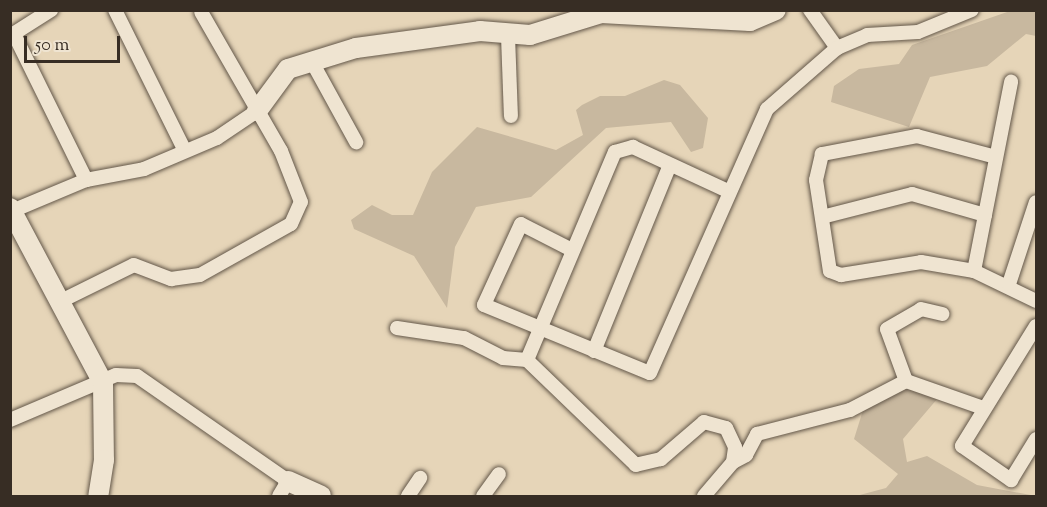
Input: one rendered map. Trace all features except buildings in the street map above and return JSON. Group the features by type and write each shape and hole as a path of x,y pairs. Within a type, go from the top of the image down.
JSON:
{"street":[{"path":"51,10 12,35 86,180"},
{"path":"115,10 184,151"},
{"path":"98,496 104,460 103,383 61,301 12,215 86,180 144,169 217,138 257,111 288,69 311,60 438,36 480,31 508,36 601,13 750,21 776,10"},
{"path":"810,10 837,48"},
{"path":"572,250 521,224 484,305 650,373 728,191 767,109 837,48 867,35 918,32 972,10"},
{"path":"61,301 134,265 171,279 200,275 291,224 301,202 257,111 201,11"},
{"path":"508,36 511,116"},
{"path":"311,60 356,142"},
{"path":"974,271 1011,82"},
{"path":"996,157 917,136 822,154 815,165 822,217 835,275 907,262 974,271 1009,284 1036,301"},
{"path":"527,360 615,152 633,147 728,191"},
{"path":"594,351 670,165"},
{"path":"822,217 912,194 985,215"},
{"path":"1009,284 1033,225 1036,202"},
{"path":"906,381 887,329 921,309 942,314"},
{"path":"1036,326 983,408 962,446 1011,480 1036,439"},
{"path":"397,328 464,338 503,358 527,360 636,465 648,466 691,430 713,422 731,434 733,462"},
{"path":"10,420 103,383 116,375 137,376 283,489 321,496"},
{"path":"704,496 733,462 746,455 757,434 850,410 906,381 983,408"},
{"path":"483,496 499,474"},
{"path":"408,496 420,478"}],"shaded area":[{"path":"1010,11 1036,11 1036,36 1026,34 987,66 930,77 909,127 831,102 834,86 859,69 899,64 912,45"},
{"path":"664,80 680,85 708,118 703,148 691,152 671,122 606,128 531,197 476,207 455,247 447,308 414,256 354,229 351,220 372,205 392,215 413,215 432,172 477,127 556,150 583,135 576,110 582,105 600,96 625,96"},
{"path":"905,386 938,398 903,439 907,462 927,456 977,485 1036,496 856,496 886,488 898,474 854,439 864,407"}]}
